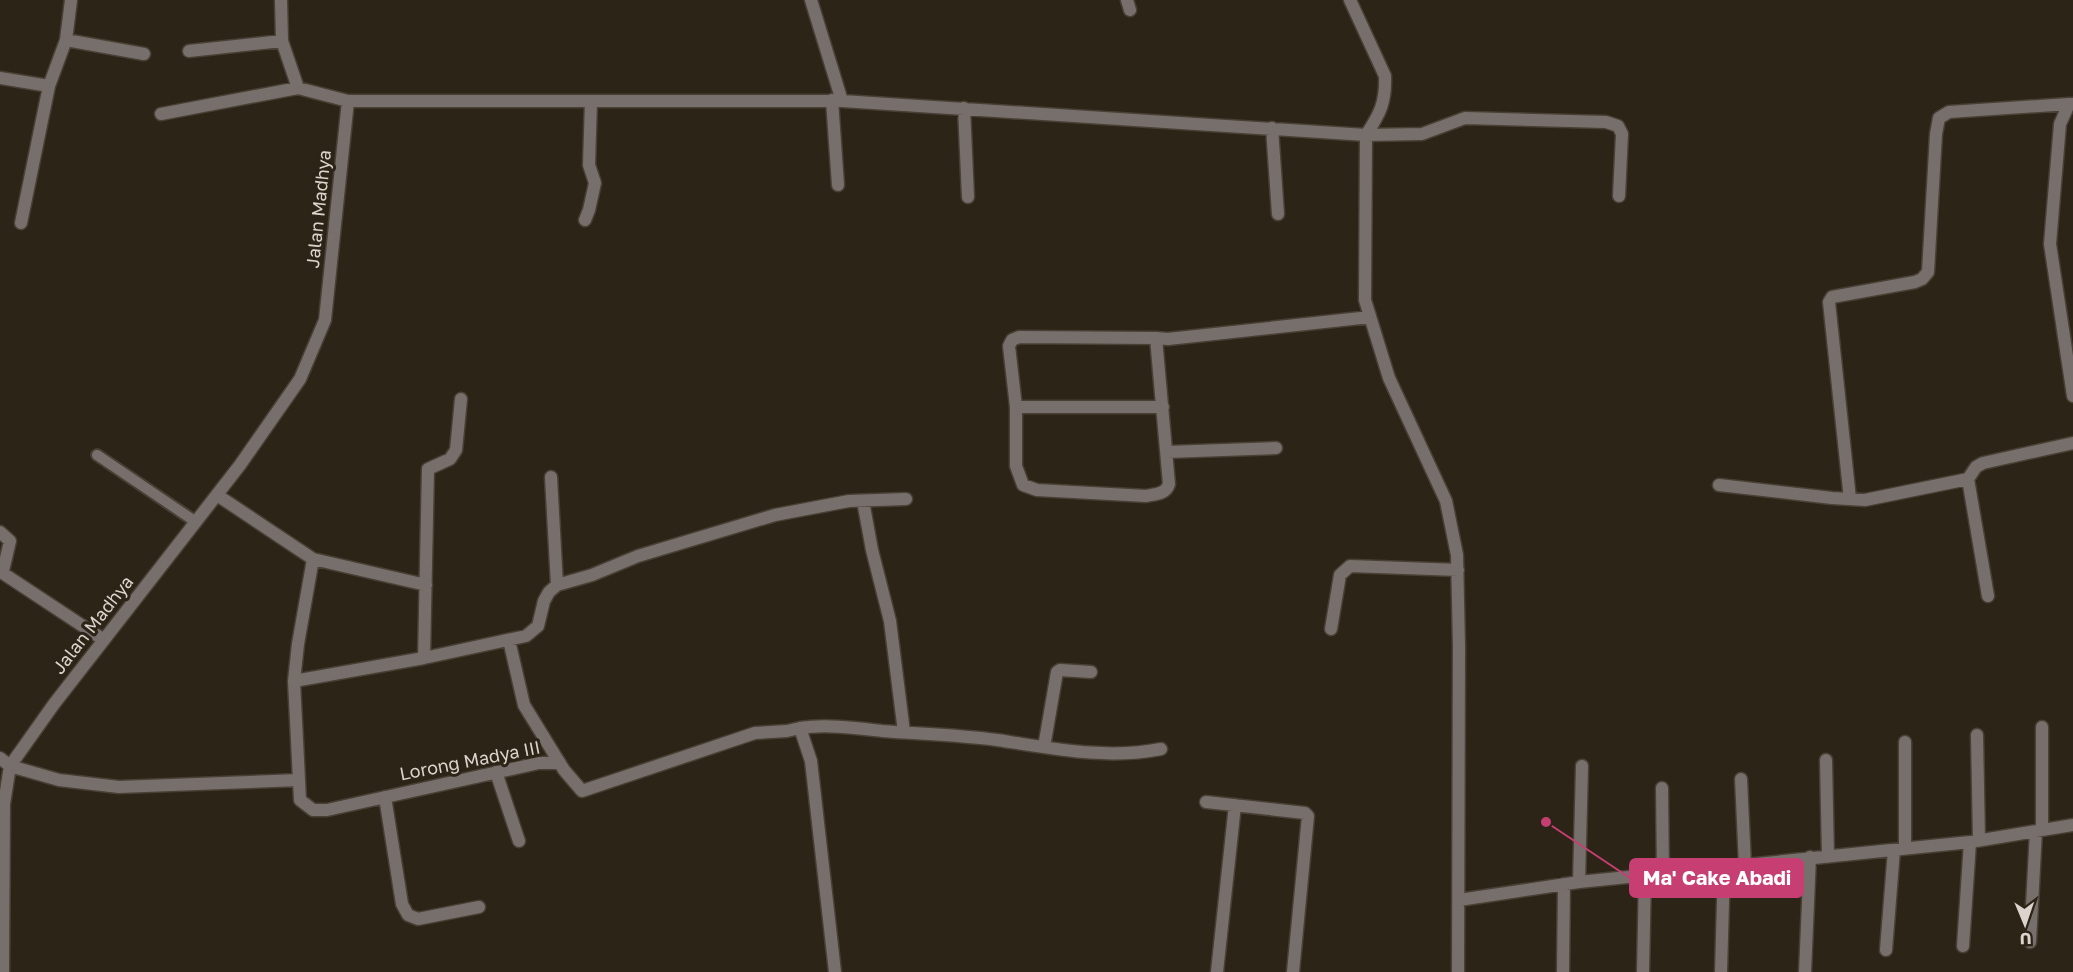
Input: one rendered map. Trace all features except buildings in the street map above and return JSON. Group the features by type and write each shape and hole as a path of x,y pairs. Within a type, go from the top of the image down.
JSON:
{"street":[{"path":"21,223 49,86 66,40 71,0"},
{"path":"281,0 282,41 298,88"},
{"path":"810,0 837,100 838,185"},
{"path":"1350,0 1385,76 1385,89 1379,115 1366,135 1365,300 1389,378 1446,501 1457,555 1458,972"},
{"path":"66,40 144,54"},
{"path":"189,51 282,41"},
{"path":"0,78 49,86"},
{"path":"161,114 298,88 348,101 837,100 1366,135 1422,134 1465,118 1606,122 1618,126 1622,134 1619,196"},
{"name":"Jalan Madhya","path":"3,972 5,762 54,704 217,495 300,379 325,320 348,101"},
{"path":"585,220 595,183 589,165 591,101"},
{"path":"2071,104 2060,124 2050,244 2073,396"},
{"path":"1850,499 1829,302 1833,297 1845,294 1915,282 1922,279 1928,272 1936,134 1939,118 1949,112 2071,104"},
{"path":"964,108 968,197"},
{"path":"1272,128 1278,214"},
{"path":"1156,338 1167,452 1168,488 1163,493 1146,496 1037,490 1023,484 1016,466 1016,407 1009,346 1012,340 1019,337 1156,338 1370,317"},
{"path":"423,658 428,469 450,459 456,450 460,399"},
{"path":"1016,407 1163,408"},
{"path":"1988,596 1968,480 1976,467 1983,463 2073,443"},
{"path":"1167,452 1276,448"},
{"path":"551,477 557,585"},
{"path":"1719,485 1865,500 1968,480"},
{"path":"217,495 313,559 426,585"},
{"path":"294,681 423,658 526,636 538,626 544,601 557,585 591,575 638,556 786,513 849,501 906,499"},
{"path":"863,501 872,550 891,621 904,732"},
{"path":"0,532 10,541 4,574 104,640"},
{"name":"Lorong Madya III","path":"313,559 294,681 300,800 313,810 327,810 539,763 560,763 582,791 755,733 800,728"},
{"path":"1331,629 1340,575 1350,566 1458,570"},
{"path":"509,640 524,705 560,763"},
{"path":"1044,747 1057,672 1060,670 1091,672"},
{"path":"835,972 811,761 800,728 811,726 904,732 994,740 1076,752 1131,754 1161,749"},
{"path":"2030,942 2039,831 2042,727"},
{"path":"1963,946 1975,841 1977,735"},
{"path":"1886,950 1900,849 1905,742"},
{"path":"1826,760 1828,856"},
{"path":"5,762 59,780 119,787 299,780"},
{"path":"1579,882 1582,766"},
{"path":"496,772 519,841"},
{"path":"1741,779 1745,865"},
{"path":"1662,788 1663,875"},
{"path":"385,797 402,904 408,915 418,918 478,907"},
{"path":"1206,802 1305,813 1308,816 1293,972"},
{"path":"1217,972 1235,805"},
{"path":"1459,900 1579,882 1975,841 2073,825"},
{"path":"1805,972 1810,857"},
{"path":"1721,972 1724,867"},
{"path":"1643,972 1645,876"},
{"path":"1563,972 1564,884"}],"lane":[{"path":"97,455 196,522"}],"place":[{"name":"Ma' Cake Abadi","path":"1546,822"}]}
